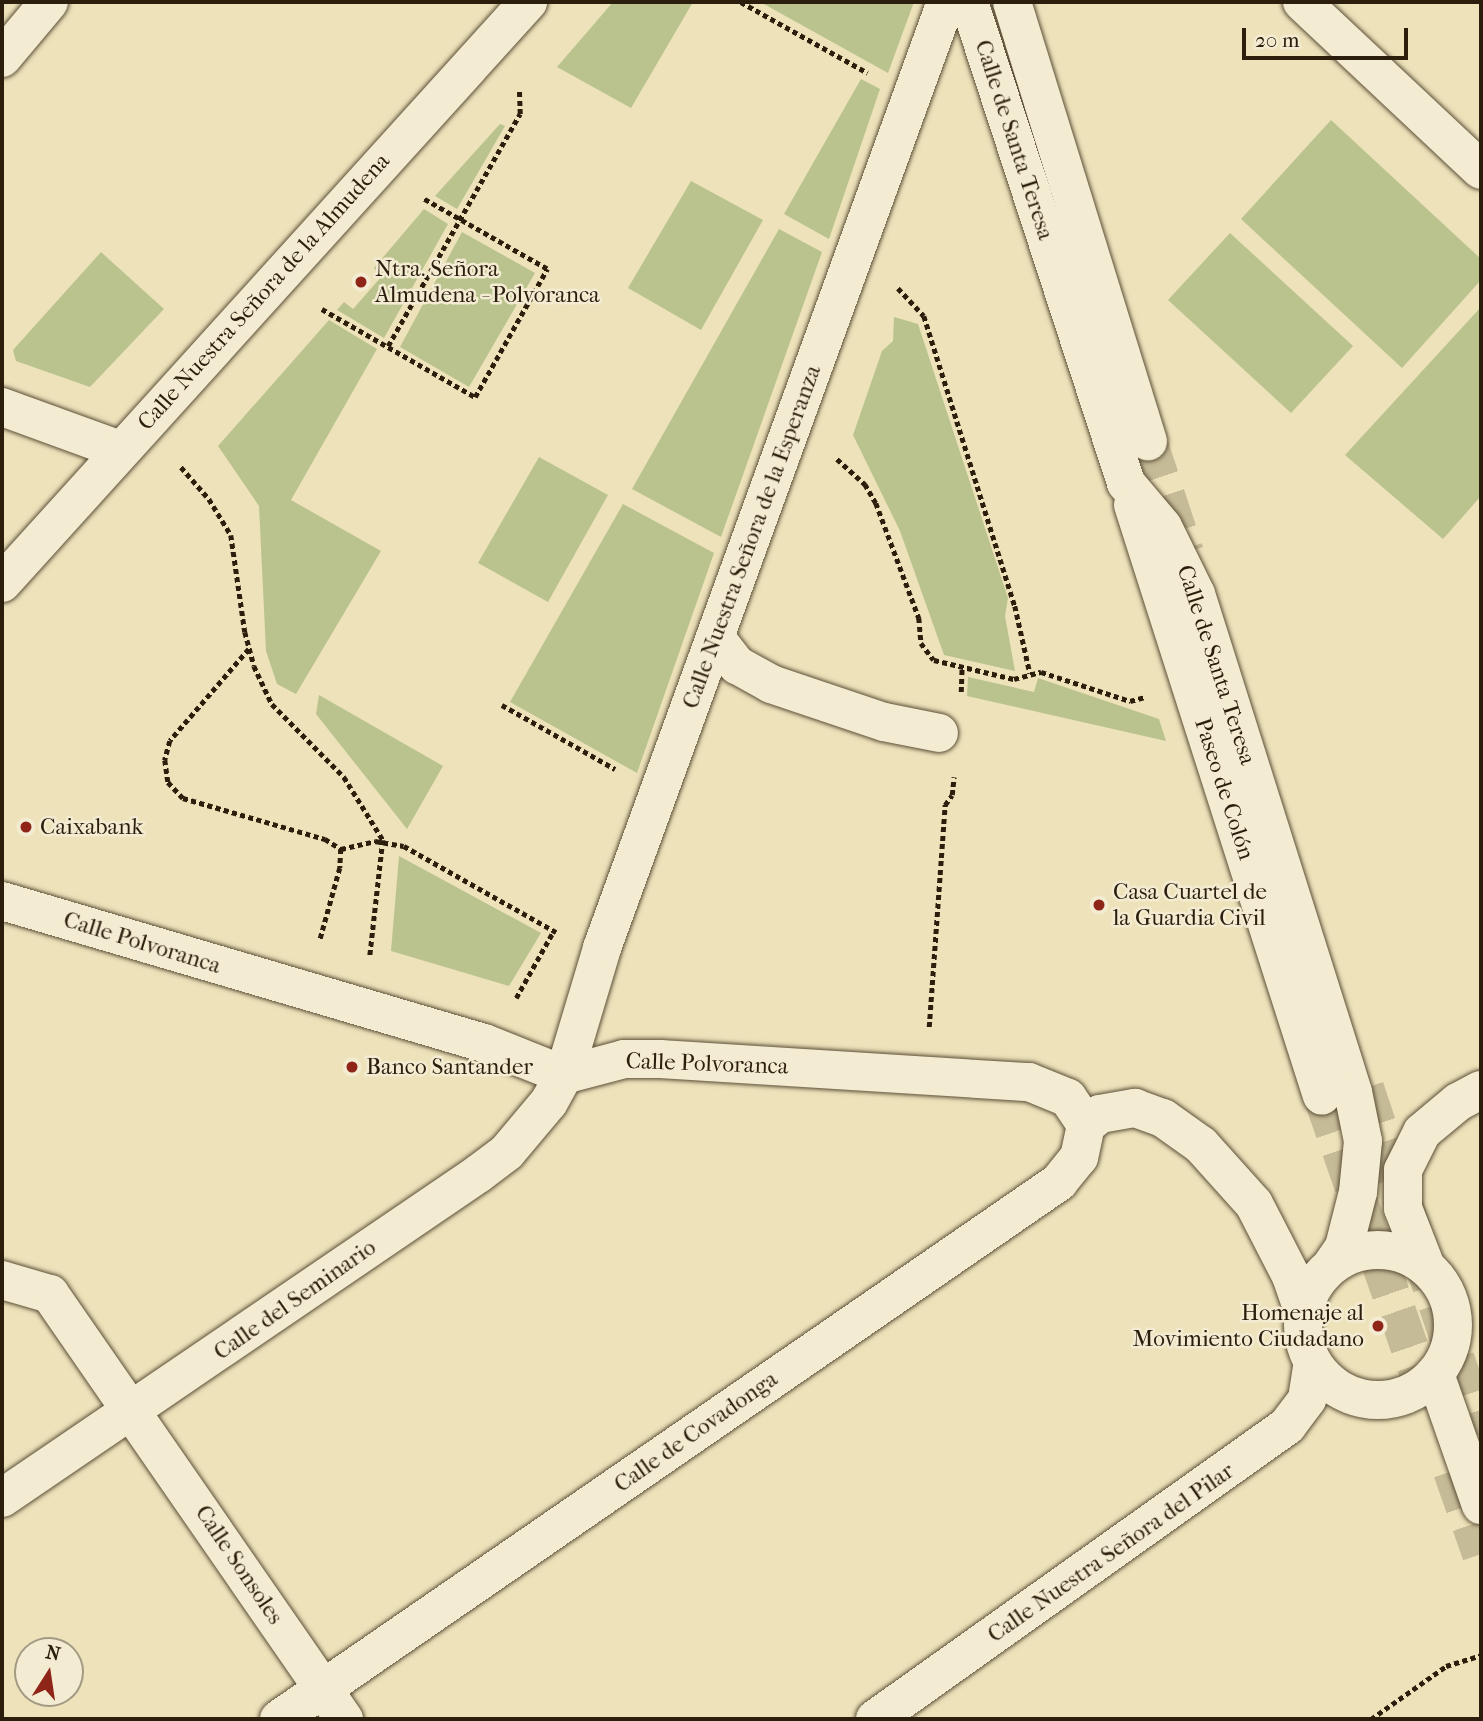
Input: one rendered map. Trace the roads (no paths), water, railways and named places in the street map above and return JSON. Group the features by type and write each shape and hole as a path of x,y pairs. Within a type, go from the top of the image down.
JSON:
{"street":[{"path":"2,58 49,2"},
{"name":"Calle Nuestra Señora de la Almudena","path":"2,583 528,2"},
{"name":"Calle Nuestra Señora de la Esperanza","path":"564,1075 602,948 946,2"},
{"name":"Calle de Santa Teresa","path":"969,2 1126,483 1163,527 1192,584 1357,1105 1363,1141 1358,1192 1347,1237 1332,1265"},
{"path":"1012,2 1148,441"},
{"path":"1302,2 1481,170"},
{"path":"2,407 120,450"},
{"name":"Paseo de Colón","path":"1126,483 1322,1096"},
{"path":"715,637 737,665 771,684 884,722 947,748"},
{"name":"Calle Polvoranca","path":"2,901 484,1043 564,1075 624,1059 660,1059 1029,1082 1068,1098 1086,1125"},
{"name":"Calle del Seminario","path":"2,1498 134,1411 497,1159 549,1102 564,1075"},
{"path":"1086,1125 1100,1114 1135,1108 1155,1113 1201,1145 1254,1204 1291,1276 1304,1313 1304,1339 1313,1363 1328,1381 1347,1394 1371,1400 1405,1394 1435,1374 1447,1354 1453,1331 1451,1307 1441,1285 1426,1267 1403,1208 1403,1170 1422,1132 1458,1102 1481,1090"},
{"name":"Calle de Covadonga","path":"279,1719 333,1704 1059,1182 1079,1157 1086,1125"},
{"path":"1304,1313 1318,1279 1332,1265 1348,1256 1387,1251 1426,1267"},
{"name":"Calle Sonsoles","path":"2,1280 50,1294 134,1411 333,1704"},
{"name":"Calle Nuestra Señora del Pilar","path":"875,1719 1287,1426 1307,1399 1313,1363"},
{"path":"1435,1374 1481,1505"}],"tunnel":[{"path":"1148,441 1185,553"},
{"path":"1365,1088 1481,1434"},
{"path":"1322,1096 1434,1418"},
{"path":"1452,1471 1481,1554"}],"place":[{"name":"Ntra. Señora Almudena - Polvoranca","path":"361,282"},
{"name":"Caixabank","path":"26,827"},
{"name":"Casa Cuartel de la Guardia Civil","path":"1099,905"},
{"name":"Banco Santander","path":"352,1067"},
{"name":"Homenaje al Movimiento Ciudadano","path":"1378,1326"}]}
